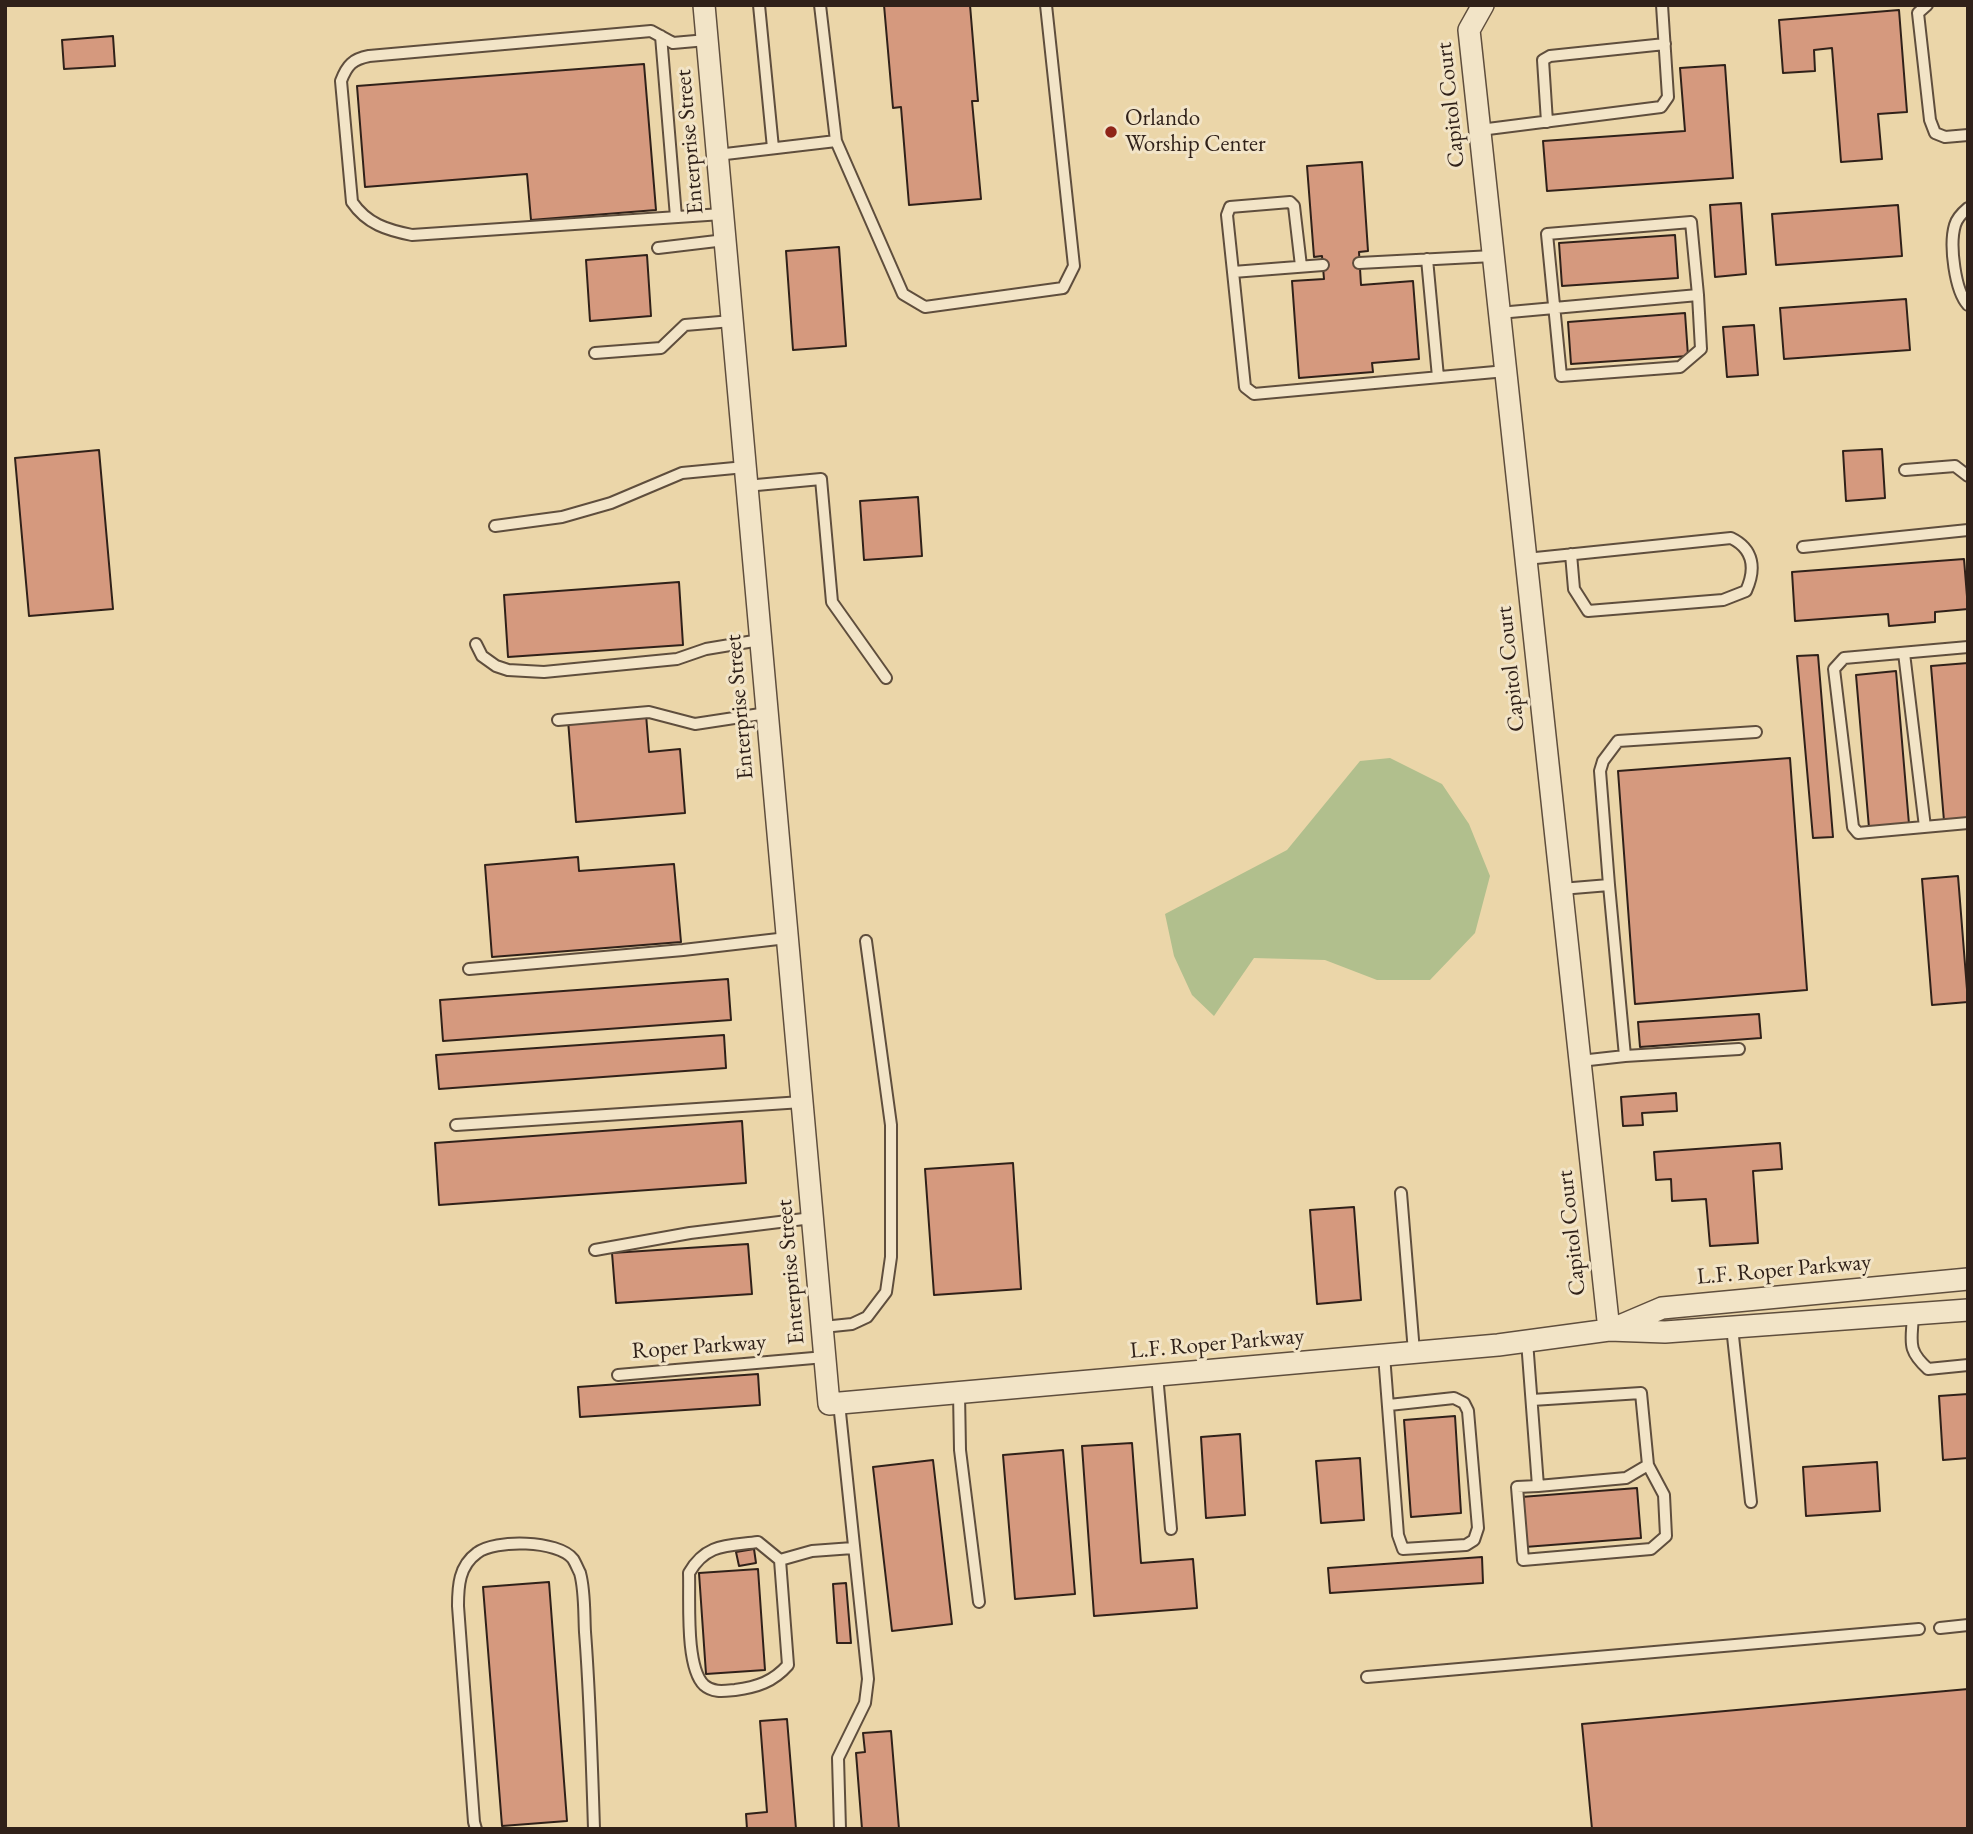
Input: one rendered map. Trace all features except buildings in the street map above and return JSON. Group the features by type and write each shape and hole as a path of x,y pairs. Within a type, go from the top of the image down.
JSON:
{"street":[{"name":"Enterprise Street","path":"704,5 822,1327 834,1404"},
{"name":"Capitol Court","path":"1483,5 1469,30 1609,1331"},
{"name":"L.F. Roper Parkway","path":"1609,1331 1662,1308 1968,1279"},
{"name":"L.F. Roper Parkway","path":"834,1404 1384,1355 1609,1331 1665,1332 1968,1310"}],"lane":[{"path":"759,5 773,148"},
{"path":"820,5 836,141 903,294 925,307 1063,288 1074,266 1046,5"},
{"path":"1480,130 1661,107 1668,97 1662,5"},
{"path":"1925,5 1917,13 1930,120 1935,133 1945,137 1968,135"},
{"path":"708,40 674,43 651,31 369,56 356,58 346,68 341,81 352,202 361,215 376,225 412,235 722,214"},
{"path":"661,36 676,217"},
{"path":"1547,122 1543,60 1550,56 1665,44"},
{"path":"717,155 836,141"},
{"path":"1301,266 1294,206 1290,202 1230,207 1227,215 1245,387 1254,394 1506,371"},
{"path":"1968,208 1955,222 1953,236 1960,295 1968,305"},
{"path":"1691,222 1698,295 1701,349 1680,367 1561,376 1547,234 1691,222"},
{"path":"658,248 725,240"},
{"path":"1359,262 1493,256"},
{"path":"1427,259 1438,377"},
{"path":"1233,272 1322,265"},
{"path":"1499,313 1698,295"},
{"path":"595,353 661,348 685,325 732,321"},
{"path":"1905,470 1955,466 1968,476"},
{"path":"495,526 562,517 611,503 682,473 821,479 832,602 886,678"},
{"path":"1802,547 1968,530"},
{"path":"1526,559 1571,554 1731,538 1744,544 1751,556 1750,582 1746,591 1723,600 1588,611 1574,589 1571,554"},
{"path":"476,644 482,656 496,666 508,670 544,672 677,659 706,649 760,640"},
{"path":"1968,648 1844,659 1834,669 1853,827 1858,833 1968,823"},
{"path":"1904,653 1925,827"},
{"path":"558,720 649,712 695,724 767,713"},
{"path":"1625,1056 1600,771 1603,761 1618,741 1756,732"},
{"path":"1561,889 1609,885"},
{"path":"469,969 787,939"},
{"path":"822,1327 852,1324 867,1317 886,1292 891,1257 891,1125 866,941"},
{"path":"1580,1061 1739,1049"},
{"path":"456,1125 802,1102"},
{"path":"1401,1193 1414,1352"},
{"path":"595,1250 690,1233 813,1218"},
{"path":"1913,1314 1912,1343 1915,1357 1928,1369 1968,1366"},
{"path":"1732,1327 1751,1502"},
{"path":"1527,1341 1538,1486"},
{"path":"1384,1355 1398,1535 1403,1549 1466,1545 1474,1540 1478,1528 1468,1411 1464,1403 1454,1398 1389,1405"},
{"name":"Roper Parkway","path":"618,1375 825,1357"},
{"path":"1157,1375 1171,1529"},
{"path":"959,1393 960,1450 979,1602"},
{"path":"1532,1400 1641,1393 1648,1465 1664,1495 1666,1536 1651,1549 1523,1560 1517,1487 1626,1478 1648,1465"},
{"path":"834,1404 868,1679 864,1703 838,1758 840,1829"},
{"path":"758,1542 780,1560 788,1665 768,1683 717,1692 706,1686 698,1677 693,1662 689,1573 696,1561 709,1549 758,1542"},
{"path":"476,1829 458,1585 463,1569 477,1553 505,1545 537,1544 551,1547 572,1558 580,1574 589,1679 594,1829"},
{"path":"780,1560 812,1551 853,1548"},
{"path":"1940,1628 1968,1625"},
{"path":"1367,1676 1919,1629"}],"green space":[{"path":"1390,758 1442,784 1469,824 1490,876 1475,933 1430,980 1377,980 1325,960 1254,958 1214,1016 1192,995 1174,956 1165,914 1287,850 1360,761"}],"place":[{"name":"Orlando Worship Center","path":"1111,132"}]}
